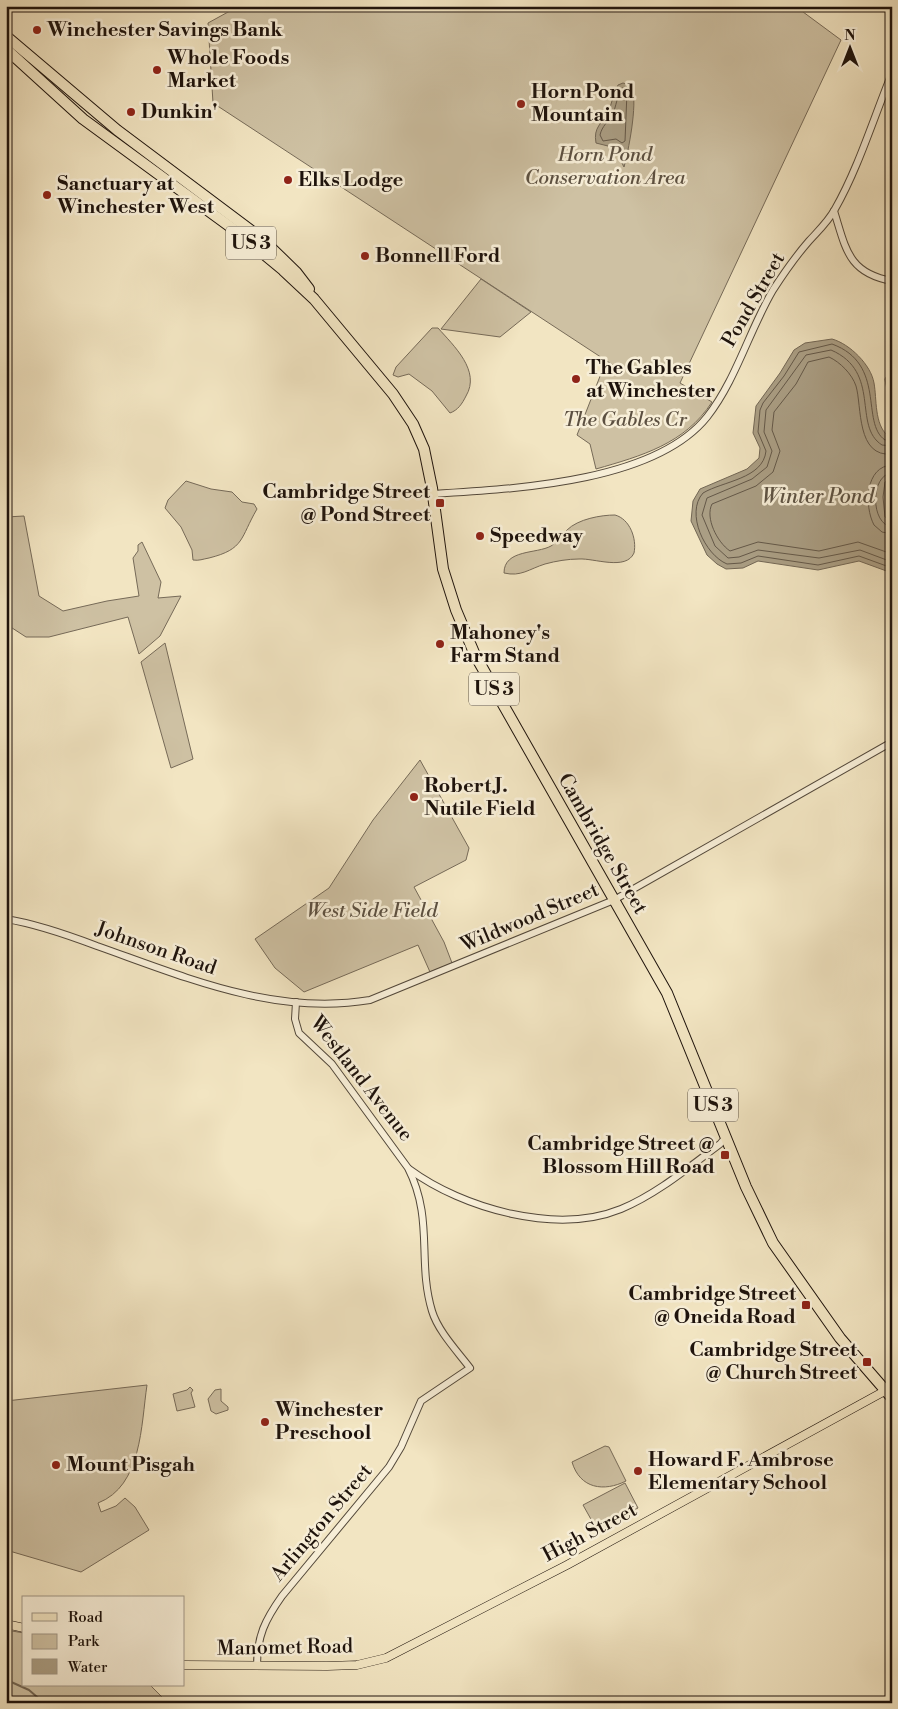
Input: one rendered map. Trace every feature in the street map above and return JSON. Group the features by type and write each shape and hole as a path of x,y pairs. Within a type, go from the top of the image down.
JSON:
{"highway":[{"name":"US 3","path":"6,36 47,72"},
{"name":"US 3","path":"6,49 39,80"},
{"path":"39,80 47,72"},
{"name":"Cambridge Street","path":"47,72 118,130 261,238 296,272 314,299 407,413 424,449 433,494 443,569 451,596 468,639 497,695 671,1002 760,1219 782,1258 856,1358 890,1392"},
{"name":"Cambridge Street","path":"39,80 65,105 105,136 256,247 314,299"},
{"path":"183,192 189,182"}],"main road":[{"name":"High Street","path":"386,1658 574,1561 890,1392"},
{"path":"6,1624 22,1628"},
{"name":"Manomet Road","path":"185,1665 357,1665 386,1658"}],"street":[{"name":"Pond Street","path":"433,494 545,483 588,476 640,461 679,443 701,424 720,399 748,338 777,284 795,258 834,211 892,73"},
{"path":"834,211 852,261 861,271 870,276 892,281"},
{"name":"Wildwood Street","path":"296,1002 348,1003 382,997 614,900 892,742"},
{"name":"Johnson Road","path":"6,919 56,932 233,993 254,998 296,1002"},
{"name":"Westland Avenue","path":"296,1002 295,1019 299,1033 332,1064 408,1168 420,1194 423,1210 426,1273 432,1313 470,1368"},
{"path":"408,1168 429,1184 486,1208 556,1219 588,1218 617,1211 647,1196 720,1144 726,1137"},
{"name":"Arlington Street","path":"257,1666 260,1635 269,1614 389,1467 401,1447 421,1401 470,1368"}],"green space":[{"name":"Horn Pond Conservation Area","path":"239,6 795,6 841,40 680,383 712,402 701,416 689,428 661,446 629,459 596,469 590,444 577,435 606,361 619,369 213,103 208,23"},
{"path":"481,279 531,312 500,337 441,329"},
{"path":"432,328 438,328 458,351 464,359 470,377 470,387 464,399 458,408 450,413 432,391 409,374 398,377 393,375 396,367"},
{"path":"186,481 211,489 232,492 242,502 254,504 257,509 244,535 236,546 229,551 209,558 193,560 192,550 181,527 165,508 168,500"},
{"path":"615,515 625,521 631,530 635,548 630,558 617,563 585,559 566,560 545,564 520,573 504,573 505,565 509,560 515,556 551,546 577,523 597,517"},
{"path":"24,516 39,596 63,611 139,596 133,558 138,551 138,545 142,542 161,582 158,598 181,596 160,636 139,654 128,617 49,637 26,637 6,624 6,517"},
{"path":"165,643 193,759 171,768 141,662"},
{"name":"West Side Field","path":"420,760 469,848 466,860 414,887 444,942 452,963 430,972 418,945 304,992 275,968 255,939 329,888 373,820"},
{"name":"Mount Pisgah","path":"147,1385 137,1453 131,1469 123,1483 112,1495 98,1503 101,1512 116,1506 125,1498 135,1507 149,1530 81,1572 6,1550 6,1401"},
{"path":"190,1387 193,1390 191,1393 195,1407 177,1411 173,1394 187,1390"},
{"path":"221,1389 221,1401 228,1407 228,1410 216,1414 211,1411 208,1399 215,1390"},
{"path":"605,1446 609,1447 626,1481 609,1486 594,1486 581,1478 572,1462"},
{"path":"625,1483 638,1508 597,1530 583,1505"},
{"path":"6,1630 22,1633 22,1686 151,1686 168,1703 6,1703"}],"water":[{"path":"623,83 632,89 634,96 630,140 624,167 620,150 616,144 608,146 596,143 595,138 597,129 608,112 618,85"},
{"name":"Winter Pond","path":"832,339 846,345 859,356 869,369 874,383 878,418 880,425 888,436 892,423 892,478 888,497 892,529 892,573 859,561 818,570 758,561 743,568 726,569 707,555 691,521 693,501 700,489 747,469 759,458 760,448 753,433 756,406 794,350 805,343"},
{"path":"892,367 892,419 885,379"}],"waterway":[{"path":"6,1656 11,1663 9,1681 29,1690 44,1703"}],"place":[{"name":"Winchester Savings Bank","path":"37,30"},
{"name":"Whole Foods Market","path":"157,70"},
{"name":"Horn Pond Mountain","path":"521,104"},
{"name":"Dunkin'","path":"131,112"},
{"name":"Elks Lodge","path":"288,180"},
{"name":"Sanctuary at Winchester West","path":"47,195"},
{"name":"Bonnell Ford","path":"365,256"},
{"name":"The Gables at Winchester","path":"576,379"},
{"name":"Cambridge Street @ Pond Street","path":"440,503"},
{"name":"Speedway","path":"480,536"},
{"name":"Mahoney's Farm Stand","path":"440,644"},
{"name":"Robert J. Nutile Field","path":"414,797"},
{"name":"Cambridge Street @ Blossom Hill Road","path":"725,1155"},
{"name":"Cambridge Street @ Oneida Road","path":"806,1305"},
{"name":"Cambridge Street @ Church Street","path":"867,1362"},
{"name":"Winchester Preschool","path":"265,1422"},
{"name":"Mount Pisgah","path":"56,1465"},
{"name":"Howard F. Ambrose Elementary School","path":"638,1471"}],"park label":[{"name":"The Gables Cr","path":"625,420"}]}
